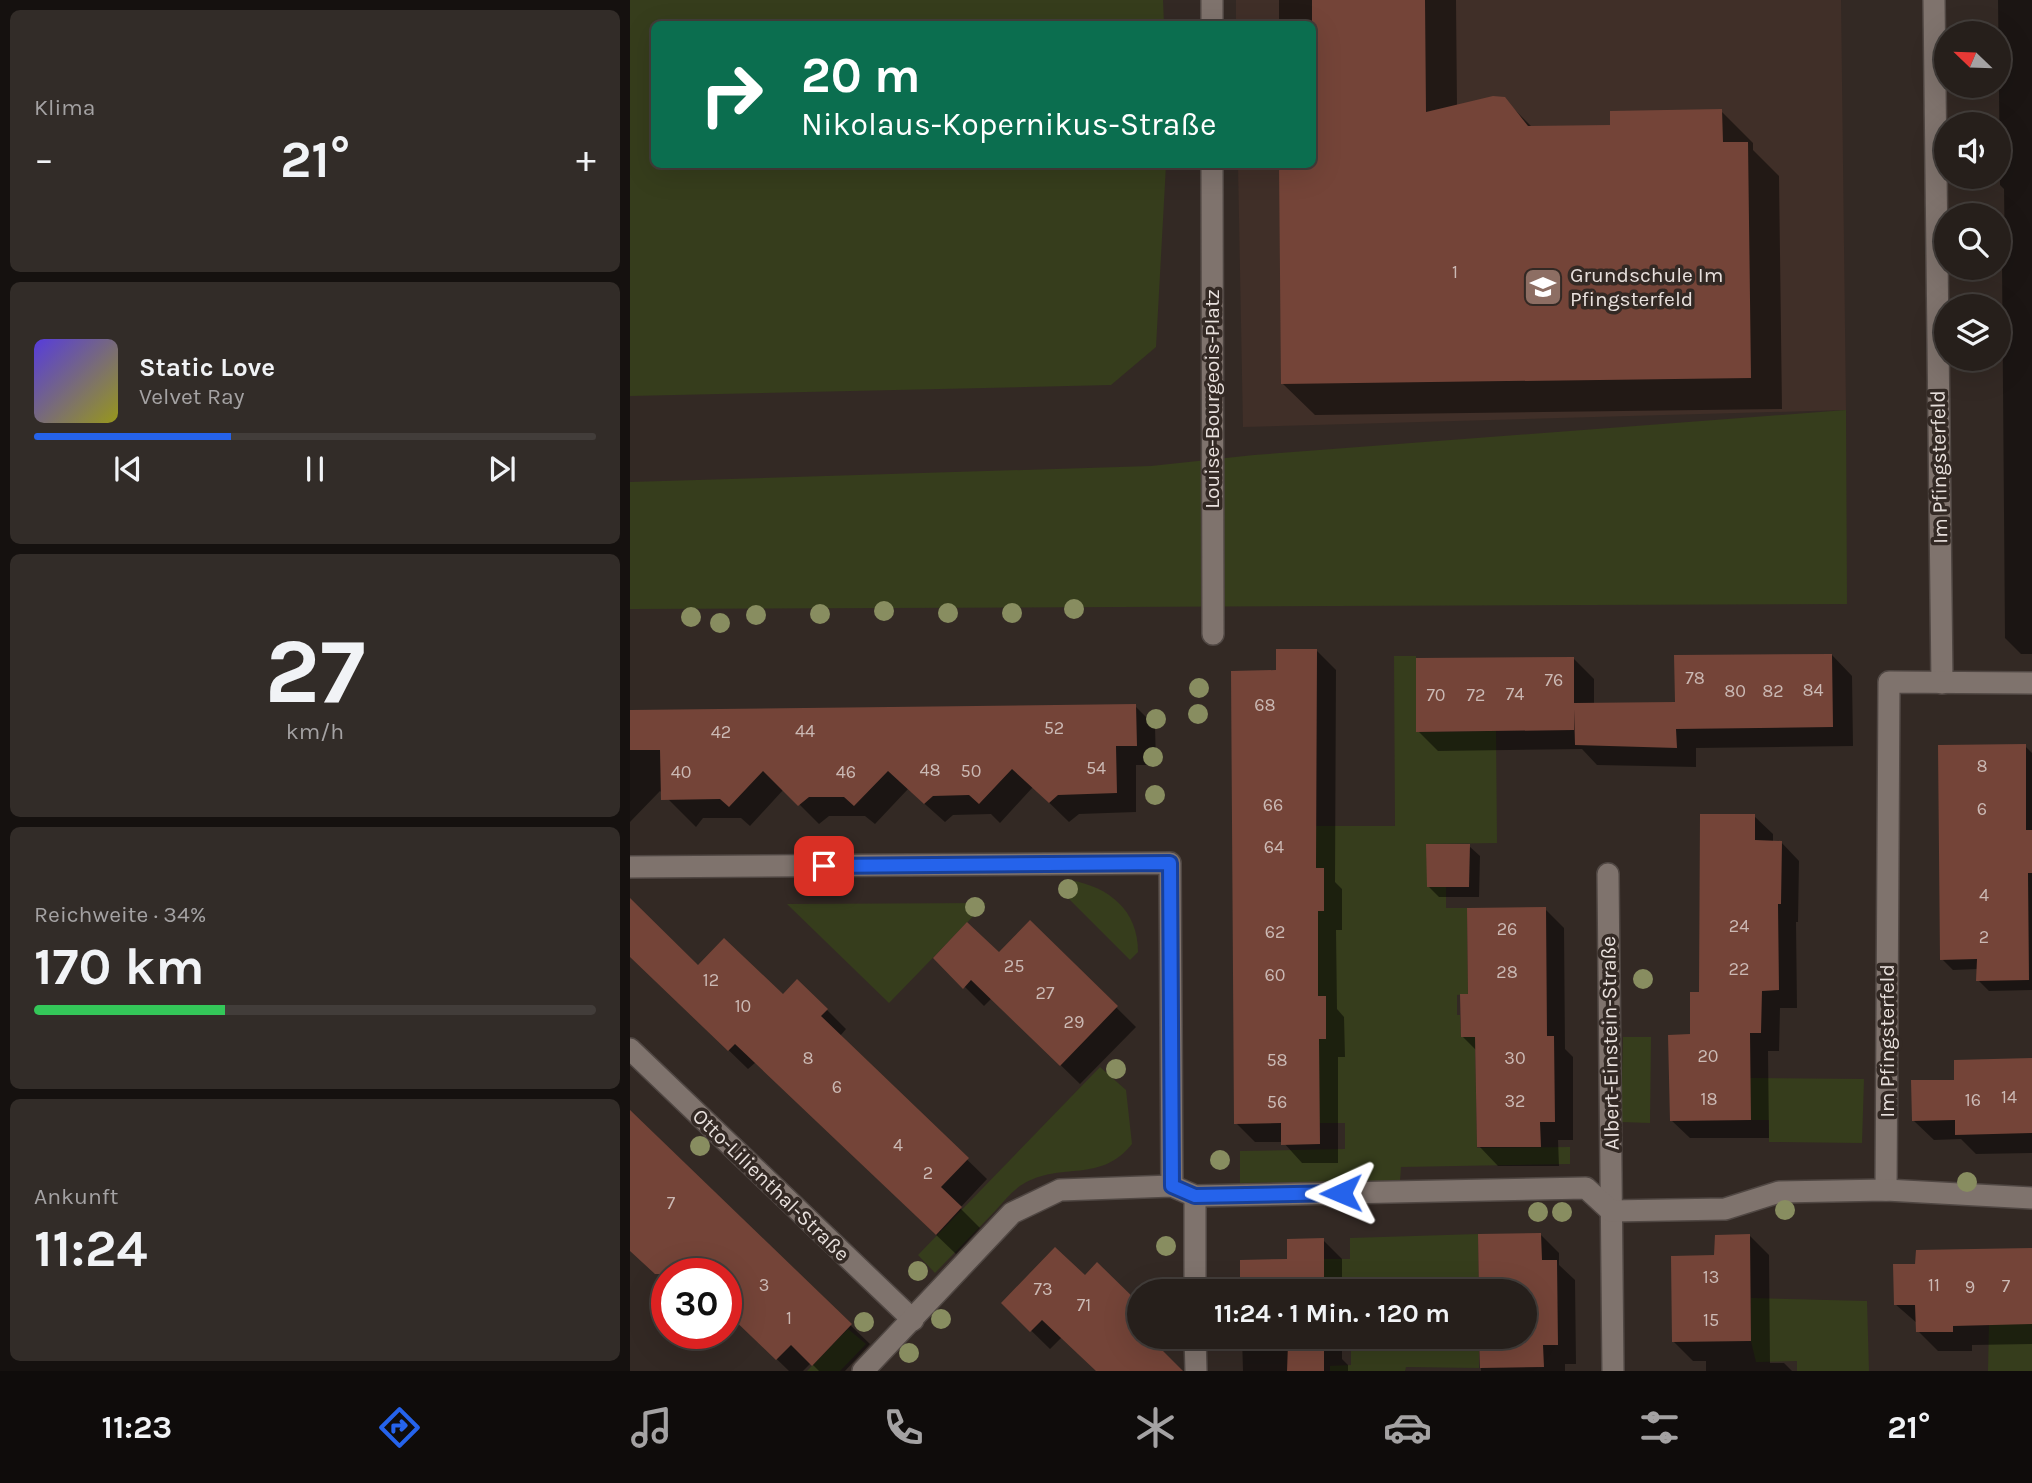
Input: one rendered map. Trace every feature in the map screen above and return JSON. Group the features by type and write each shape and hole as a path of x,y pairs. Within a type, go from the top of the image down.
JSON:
{"street":[{"path":"1212,0 1212,21"},
{"name":"Im Pfingsterfeld","path":"1886,1190 1889,682 1942,683 1934,0"},
{"name":"Louise-Bourgeois-Platz","path":"1212,168 1213,634"},
{"path":"1942,683 2032,683"},
{"path":"630,867 1170,863 1172,1186"},
{"name":"Albert-Einstein-Straße","path":"1608,874 1613,1371"},
{"name":"Otto-Lilienthal-Straße","path":"630,1049 912,1320"},
{"path":"863,1371 1013,1213 1060,1190 1172,1186 1195,1196 1586,1188 1611,1211 1725,1209 1779,1192 1886,1190 2032,1198"},
{"path":"1195,1196 1195,1279"},
{"path":"1195,1349 1196,1371"}],"shaded area":[{"name":"Grundschule Im Pfingsterfeld","path":"1236,0 1841,0 1846,410 1243,427 1238,168 1316,168 1316,21 1236,21"}],"green space":[{"path":"630,0 1163,0 1164,21 651,21 651,168 1166,168 1156,347 1111,385 630,396"},
{"path":"1846,410 1847,604 630,609 630,482 1151,466 1254,455"},
{"path":"1394,656 1416,656 1417,732 1496,731 1497,843 1427,844 1427,887 1446,887 1446,908 1467,908 1468,994 1457,995 1457,1015 1460,1015 1461,1037 1475,1037 1477,1148 1570,1147 1570,1164 1401,1167 1400,1181 1240,1183 1240,1151 1345,1149 1345,1123 1319,1123 1319,1039 1326,1038 1326,996 1318,996 1318,911 1324,911 1316,868 1316,826 1395,826"},
{"path":"1070,880 1097,888 1119,903 1127,913 1137,937 1138,952 1130,960 1060,890"},
{"path":"986,903 889,1003 787,904"},
{"path":"1623,1037 1651,1037 1650,1123 1621,1122"},
{"path":"1100,1067 1126,1090 1132,1144 1107,1164 1038,1177 1023,1184 935,1273 918,1255"},
{"path":"1749,1078 1864,1079 1862,1143 1769,1142 1769,1120 1749,1120"},
{"path":"1478,1234 1479,1279 1324,1279 1324,1259 1350,1259 1350,1238"},
{"path":"1751,1298 1867,1301 1869,1371 1797,1371 1797,1361 1756,1362 1751,1341"},
{"path":"1989,1324 2032,1324 2032,1371 1988,1371"},
{"path":"848,1329 866,1344 840,1371 807,1371"},
{"path":"1351,1349 1479,1349 1479,1368 1406,1367 1405,1371 1330,1371 1330,1366 1351,1365"}],"building":[{"path":"1312,0 1425,0 1426,112 1493,96 1505,97 1528,126 1610,125 1610,111 1722,109 1723,142 1748,142 1751,378 1281,384 1279,168 1316,168 1316,21 1312,21"},
{"path":"1276,649 1317,649 1316,868 1324,868 1324,911 1318,911 1318,996 1326,996 1326,1039 1319,1039 1320,1144 1281,1145 1281,1123 1234,1124 1231,671 1276,670"},
{"path":"1832,654 1833,727 1676,729 1677,748 1575,745 1574,709 1574,730 1416,732 1416,658 1574,657 1574,703 1675,702 1674,655"},
{"path":"1136,704 1137,746 1116,746 1117,793 1058,795 1049,803 1012,769 979,804 969,795 933,796 924,804 888,771 854,806 844,797 809,797 798,806 763,771 729,807 720,799 661,800 660,750 630,750 630,710"},
{"path":"2026,744 2026,830 2032,830 2032,873 2028,873 2029,980 1976,981 1977,959 1940,960 1938,745"},
{"path":"1700,814 1755,814 1755,840 1782,841 1781,904 1778,904 1779,990 1762,991 1761,1033 1750,1033 1751,1120 1670,1121 1668,1035 1690,1034 1690,992 1699,992"},
{"path":"1426,844 1470,844 1469,887 1427,887"},
{"path":"630,898 698,965 724,938 783,994 797,979 828,1009 821,1016 969,1158 941,1187 962,1207 936,1235 735,1044 728,1051 630,957"},
{"path":"1546,907 1547,1036 1554,1036 1555,1122 1540,1122 1541,1147 1477,1147 1475,1037 1461,1037 1460,994 1468,994 1467,908"},
{"path":"1030,920 1118,1006 1060,1066 971,980 963,989 933,958 967,922 999,952"},
{"path":"2032,1058 2032,1133 1955,1135 1955,1120 1912,1121 1911,1080 1954,1080 1954,1060"},
{"path":"630,1110 852,1324 812,1366 791,1345 776,1360 742,1327 742,1258 651,1258 651,1270 630,1251"},
{"path":"1541,1233 1542,1260 1557,1260 1558,1345 1543,1345 1544,1367 1480,1368 1479,1349 1537,1349 1537,1279 1479,1279 1478,1234"},
{"path":"1750,1234 1751,1341 1672,1342 1671,1256 1714,1255 1715,1235"},
{"path":"1324,1238 1324,1279 1240,1279 1240,1260 1287,1259 1287,1239"},
{"path":"1055,1247 1085,1275 1097,1262 1127,1291 1127,1349 1161,1349 1183,1371 1096,1371 1042,1320 1030,1332 1001,1303"},
{"path":"2032,1248 2032,1324 1953,1326 1953,1332 1916,1332 1915,1305 1894,1305 1893,1264 1915,1264 1916,1250"},
{"path":"1288,1349 1324,1349 1324,1371 1287,1371"}],"place":[{"name":"Grundschule Im Pfingsterfeld","path":"1543,287"}],"route":[{"path":"824,866 1170,863 1172,1186 1195,1196 1341,1193"}]}
